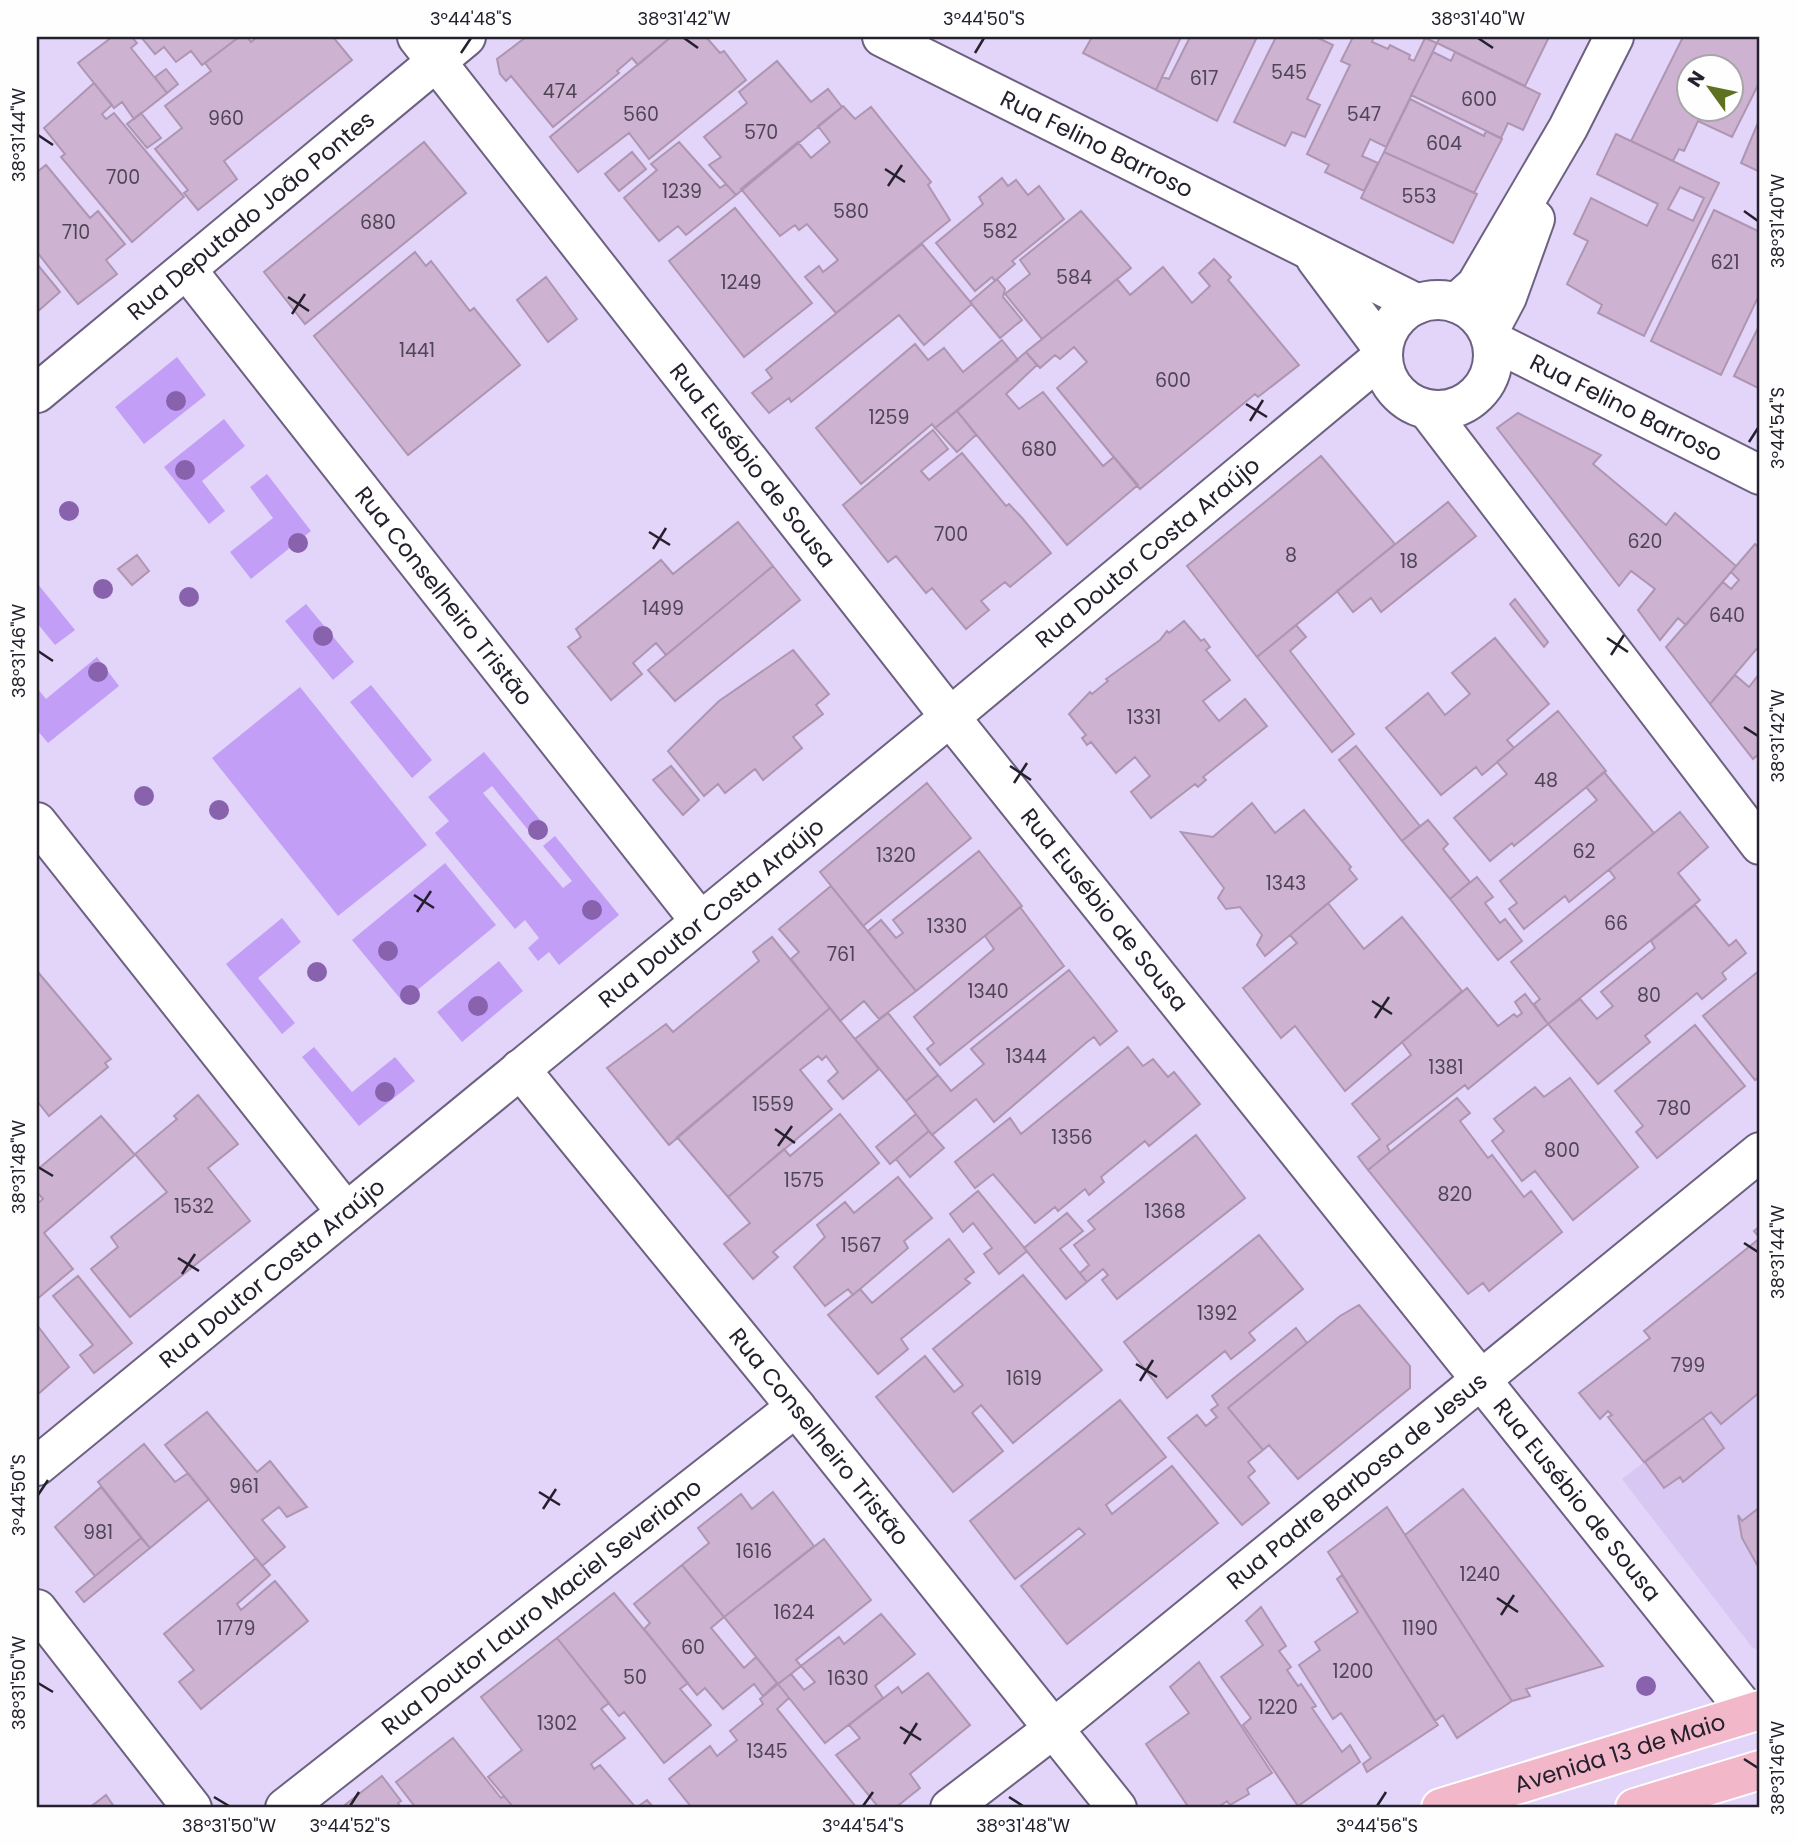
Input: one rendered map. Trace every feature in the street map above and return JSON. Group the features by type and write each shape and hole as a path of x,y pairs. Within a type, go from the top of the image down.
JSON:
{"main road":[{"name":"Avenida 13 de Maio","path":"1441,1808 1754,1712"},
{"path":"1635,1808 1760,1770"}],"street":[{"name":"Rua Deputado João Pontes","path":"37,393 187,270 427,49 466,37"},
{"name":"Rua Felino Barroso","path":"882,37 1418,304"},
{"path":"1456,303 1476,285 1568,128 1614,37"},
{"name":"Rua Eusébio de Sousa","path":"427,49 950,717 1479,1379 1754,1712"},
{"path":"1491,336 1469,309 1456,303 1431,300 1418,304 1395,321 1383,352 1391,384 1413,405 1427,410 1445,410 1463,405 1478,393 1489,378 1494,360 1491,336 1568,128"},
{"name":"Rua Felino Barroso","path":"1311,251 1383,352"},
{"name":"Rua Conselheiro Tristão","path":"187,270 700,921"},
{"name":"Rua Felino Barroso","path":"1491,336 1760,475"},
{"name":"Rua Doutor Costa Araújo","path":"37,1466 950,717 1383,352"},
{"path":"1427,410 1760,845"},
{"path":"37,822 346,1212"},
{"name":"Rua Conselheiro Tristão","path":"520,1069 796,1406 1116,1808"},
{"name":"Rua Padre Barbosa de Jesus","path":"950,1808 1053,1729 1760,1152"},
{"name":"Rua Doutor Lauro Maciel Severiano","path":"285,1808 796,1406"},
{"path":"37,1609 192,1808"}],"shaded area":[{"path":"177,357 206,395 144,444 115,407"},
{"path":"224,419 245,446 202,481 225,511 209,524 164,467"},
{"path":"267,474 311,531 251,579 230,552 273,518 250,487"},
{"path":"37,583 75,630 55,645 37,623"},
{"path":"306,604 354,662 333,680 285,621"},
{"path":"97,657 119,686 48,743 37,730 37,688 46,699"},
{"path":"371,685 432,760 412,778 350,702"},
{"path":"300,687 427,845 338,916 212,758"},
{"path":"484,752 541,821 529,831 492,786 483,793 563,888 572,881 543,846 555,836 619,915 559,965 549,952 538,961 528,948 539,938 525,920 515,929 435,833 449,821 428,797"},
{"path":"445,863 496,925 403,1002 352,940"},
{"path":"282,918 301,942 258,978 295,1023 282,1034 226,964"},
{"path":"499,961 523,991 462,1042 437,1012"},
{"path":"314,1047 352,1092 395,1057 415,1081 359,1126 302,1057"},
{"path":"1760,1392 1760,1652 1752,1647 1622,1479 1711,1412 1721,1423"}],"building":[{"path":"112,37 132,37 137,43 131,48 167,93 134,119 122,102 114,108 78,63"},
{"path":"141,37 239,37 202,65 191,51 176,62 164,47 155,54"},
{"path":"239,37 247,37 251,42 257,37 333,37 352,60 224,161 237,179 198,210 184,193 188,190 155,149 182,128 165,106 211,71 205,63"},
{"path":"526,37 671,37 638,65 632,58 617,71 619,73 553,127 511,76 506,81 500,74 497,59"},
{"path":"671,37 706,37 720,53 724,51 746,80 649,159 629,133 578,172 550,137"},
{"path":"1092,37 1181,37 1156,90 1083,53"},
{"path":"1190,37 1257,37 1217,121 1156,90 1162,77 1169,79"},
{"path":"1276,37 1316,37 1333,45 1307,99 1320,105 1305,137 1292,132 1285,146 1234,122"},
{"path":"1353,37 1374,37 1372,42 1388,49 1390,45 1410,55 1409,59 1414,61 1425,38 1437,43 1386,147 1370,139 1362,156 1378,163 1364,191 1325,172 1329,165 1307,154 1350,65 1341,61"},
{"path":"1440,37 1549,37 1525,86 1437,43"},
{"path":"1683,37 1760,37 1760,81 1744,113 1744,52 1676,52"},
{"path":"1433,52 1451,61 1455,52 1540,94 1523,130 1508,123 1501,138 1411,95"},
{"path":"1674,55 1674,122 1698,122 1684,151 1679,149 1673,161 1631,141"},
{"path":"777,61 811,102 828,89 842,107 736,195 709,165 721,157 704,137 747,103 739,92"},
{"path":"166,69 178,84 167,93 155,77"},
{"path":"94,83 112,105 102,114 106,119 114,113 184,197 132,242 61,157 65,154 44,128"},
{"path":"1410,99 1484,136 1486,131 1502,139 1474,193 1384,152"},
{"path":"843,106 855,119 871,107 931,182 928,185 950,220 836,313 805,277 819,266 823,272 838,260 807,224 799,230 795,225 780,236 741,189 798,142 811,158 830,142 818,126"},
{"path":"141,113 161,138 147,148 127,124"},
{"path":"1760,118 1760,172 1741,163"},
{"path":"1700,122 1740,122 1732,137"},
{"path":"1616,134 1719,183 1644,336 1598,313 1602,305 1567,284 1588,241 1574,234 1591,198 1647,226 1658,204 1597,174","holes":["1680,187 1704,198 1693,221 1668,209"]},
{"path":"424,142 466,193 305,324 264,272"},
{"path":"679,142 720,188 726,184 736,195 686,235 678,226 659,241 624,198 657,170 651,164"},
{"path":"632,152 646,169 619,191 605,174"},
{"path":"1384,152 1477,194 1453,243 1361,198"},
{"path":"46,165 90,218 98,211 125,244 106,260 117,274 78,304 37,252 37,172"},
{"path":"1002,178 1008,186 1016,180 1028,195 1039,186 1064,219 1012,261 1015,264 995,281 992,277 975,291 936,243 983,204 979,197"},
{"path":"735,208 812,303 744,357 669,261"},
{"path":"1714,210 1760,232 1760,293 1721,375 1651,341"},
{"path":"1081,211 1131,268 1042,339 1005,294 1030,274 1020,260"},
{"path":"922,244 972,304 924,345 899,315 791,402 789,398 769,413 752,393 772,378 766,370"},
{"path":"415,252 426,266 431,261 470,311 474,308 520,365 408,455 314,336"},
{"path":"1214,259 1231,277 1228,280 1299,365 1258,397 1255,394 1140,489 1057,388 1087,362 1074,347 1060,359 1055,355 1040,368 1026,352 1117,279 1130,295 1163,267 1192,303 1210,286 1199,273"},
{"path":"37,264 60,292 37,312"},
{"path":"546,277 577,319 548,342 517,300"},
{"path":"997,279 1005,289 1003,297 1022,320 1000,338 970,302"},
{"path":"1760,324 1760,389 1734,376"},
{"path":"1002,340 1018,360 935,428 932,424 861,484 816,428 915,344 928,360 944,348 963,372"},
{"path":"1026,352 1037,365 1006,394 1019,409 1043,392 1103,466 1114,457 1138,485 1067,545 957,411"},
{"path":"957,411 976,435 957,452 935,428"},
{"path":"1518,413 1601,455 1593,464 1666,525 1675,513 1736,566 1686,625 1678,618 1660,640 1638,610 1655,589 1631,571 1619,586 1497,428"},
{"path":"933,430 948,449 921,471 929,480 962,453 1006,506 1009,504 1051,553 1010,587 1005,582 981,601 989,610 966,629 932,588 926,593 896,556 888,562 843,505"},
{"path":"1321,456 1395,544 1257,657 1187,566"},
{"path":"1448,502 1476,536 1381,612 1371,598 1353,612 1337,591"},
{"path":"738,522 773,566 666,655 656,643 633,663 642,674 611,700 568,647 581,637 576,629 661,560 673,574"},
{"path":"1755,544 1760,549 1760,645 1710,704 1666,647 1723,582 1731,589 1739,580 1731,572"},
{"path":"137,555 149,571 132,585 118,569"},
{"path":"773,566 800,600 675,701 648,670"},
{"path":"1515,599 1548,642 1544,647 1510,604"},
{"path":"1184,621 1201,641 1204,639 1210,647 1206,650 1230,680 1203,701 1219,721 1245,699 1267,726 1203,777 1206,780 1198,787 1195,784 1151,818 1131,792 1150,776 1135,757 1116,773 1091,742 1087,745 1082,738 1086,735 1069,714 1090,692 1092,694 1108,681 1106,679 1160,640 1167,631 1169,633"},
{"path":"1296,625 1306,637 1290,651 1354,734 1332,752 1257,657"},
{"path":"1495,638 1549,704 1507,740 1514,748 1482,775 1476,767 1441,795 1386,728 1428,693 1445,715 1470,694 1452,673"},
{"path":"793,650 829,694 816,705 823,714 793,737 802,748 763,780 755,769 725,793 718,784 704,796 668,751 719,701"},
{"path":"1760,673 1760,753 1753,759 1710,704 1735,675 1749,687"},
{"path":"1558,711 1606,771 1514,846 1512,843 1490,861 1454,818 1507,774 1497,762"},
{"path":"1356,746 1420,826 1402,841 1339,760"},
{"path":"671,766 699,800 683,815 653,780"},
{"path":"1604,772 1654,833 1569,902 1565,896 1524,929 1509,909 1517,903 1500,881 1597,800 1586,787"},
{"path":"927,783 971,838 863,926 820,872"},
{"path":"1252,803 1275,833 1304,810 1351,867 1349,869 1357,879 1265,956 1257,945 1262,935 1240,907 1226,909 1218,898 1224,888 1181,832 1213,837"},
{"path":"1680,812 1708,847 1678,873 1700,900 1548,1024 1534,1004 1540,999 1511,962 1615,878 1609,870"},
{"path":"1428,820 1448,844 1443,849 1470,882 1450,899 1402,841"},
{"path":"979,851 1022,906 916,991 868,931 881,920 896,938 903,933 893,920"},
{"path":"1477,877 1493,897 1485,903 1500,923 1505,919 1522,941 1498,960 1450,899"},
{"path":"831,886 916,991 879,1019 864,1001 840,1021 791,959 799,952 779,929"},
{"path":"1328,903 1364,949 1402,917 1462,991 1345,1091 1295,1026 1281,1038 1243,988 1297,943 1290,935"},
{"path":"1695,905 1729,946 1736,940 1746,953 1722,973 1726,979 1702,999 1697,993 1645,1036 1650,1042 1598,1084 1548,1024 1580,999 1597,1019 1613,1006 1601,992 1655,948 1651,941"},
{"path":"1020,907 1064,966 940,1065 927,1049 934,1043 914,1017 994,949 985,936"},
{"path":"772,937 830,1008 669,1145 607,1068 666,1024 673,1032 759,961 753,952"},
{"path":"1069,970 1117,1031 1100,1045 1094,1037 1087,1042 994,1122 976,1099 932,1135 906,1101 938,1075 951,1091 984,1064 971,1049"},
{"path":"1760,970 1760,1076 1755,1080 1703,1016"},
{"path":"37,971 111,1059 105,1063 108,1067 49,1116 37,1101"},
{"path":"1467,988 1498,1026 1514,1014 1517,1017 1522,1013 1515,1002 1525,994 1548,1024 1468,1089 1465,1085 1387,1146 1390,1152 1368,1170 1358,1157 1380,1139 1352,1104 1411,1055 1402,1042"},
{"path":"830,1008 879,1069 843,1099 828,1081 838,1072 826,1056 822,1060 818,1056 800,1070 832,1109 728,1197 677,1137"},
{"path":"888,1013 938,1075 906,1101 855,1039"},
{"path":"1695,1025 1745,1086 1657,1158 1636,1132 1643,1126 1615,1091"},
{"path":"1128,1047 1143,1066 1153,1059 1168,1077 1174,1072 1200,1104 1149,1146 1145,1141 1101,1177 1104,1182 1089,1195 1085,1189 1058,1211 1055,1207 1035,1223 993,1174 975,1188 955,1162 1010,1118 1021,1134"},
{"path":"1570,1078 1638,1167 1573,1220 1535,1171 1522,1181 1492,1141 1504,1131 1494,1119 1535,1087 1544,1097"},
{"path":"198,1095 238,1144 208,1168 250,1221 130,1317 91,1269 118,1247 111,1237 167,1192 135,1154 177,1119 174,1116"},
{"path":"1457,1098 1470,1113 1460,1121 1488,1158 1492,1155 1524,1197 1531,1191 1562,1232 1489,1291 1483,1283 1468,1294 1368,1170"},
{"path":"840,1114 879,1163 773,1252 778,1257 753,1279 724,1244 750,1223 728,1197 784,1149 790,1156"},
{"path":"916,1114 929,1131 890,1164 876,1147"},
{"path":"101,1116 135,1155 44,1233 73,1269 37,1299 37,1204 43,1199 37,1192 37,1170"},
{"path":"929,1131 944,1148 910,1177 896,1159"},
{"path":"1196,1135 1245,1198 1117,1299 1102,1280 1108,1275 1103,1269 1087,1282 1080,1273 1089,1265 1074,1245 1095,1229 1088,1221"},
{"path":"898,1177 932,1218 904,1241 908,1248 853,1295 848,1289 825,1306 794,1267 825,1237 817,1225 845,1202 854,1213"},
{"path":"978,1191 1027,1251 999,1274 984,1254 992,1248 973,1223 963,1232 950,1214"},
{"path":"1067,1213 1083,1231 1060,1249 1087,1282 1066,1299 1024,1248"},
{"path":"1760,1226 1760,1238 1754,1231"},
{"path":"1259,1235 1303,1289 1249,1333 1255,1340 1231,1359 1225,1351 1167,1398 1124,1342"},
{"path":"1760,1238 1760,1392 1721,1424 1711,1412 1644,1462 1608,1417 1612,1415 1608,1411 1600,1419 1579,1393 1650,1338 1644,1331"},
{"path":"949,1239 974,1272 965,1279 970,1283 901,1339 908,1349 878,1374 828,1315 860,1289 872,1303"},
{"path":"1023,1275 1102,1370 1013,1443 981,1405 972,1413 1003,1451 953,1492 876,1397 925,1356 954,1392 963,1385 933,1349"},
{"path":"78,1276 132,1343 94,1373 80,1355 93,1345 53,1296"},
{"path":"1359,1305 1410,1366 1410,1388 1298,1479 1269,1445 1263,1450 1228,1408 1340,1316"},
{"path":"37,1325 69,1367 37,1395"},
{"path":"1296,1328 1307,1343 1228,1408 1263,1450 1248,1462 1255,1471 1248,1477 1269,1503 1242,1525 1168,1438 1197,1415 1206,1426 1217,1417 1211,1410 1218,1405 1212,1396"},
{"path":"1120,1400 1166,1457 1106,1505 1112,1514 1172,1466 1218,1523 1067,1644 1021,1586 1085,1534 1079,1528 1015,1579 970,1521"},
{"path":"207,1412 257,1472 270,1461 307,1507 287,1517 279,1507 262,1520 285,1547 262,1566 165,1445"},
{"path":"1703,1418 1724,1448 1683,1482 1680,1477 1664,1488 1645,1462"},
{"path":"144,1444 175,1482 188,1473 209,1499 150,1548 98,1482"},
{"path":"101,1487 141,1538 95,1576 55,1527"},
{"path":"1463,1489 1603,1666 1526,1689 1530,1696 1512,1701 1405,1535"},
{"path":"773,1492 814,1546 724,1617 682,1565 709,1543 698,1528 741,1494 752,1509"},
{"path":"1387,1507 1512,1701 1457,1738 1443,1715 1435,1721 1328,1552"},
{"path":"1760,1507 1760,1570 1742,1538 1738,1515 1742,1521"},
{"path":"141,1538 150,1548 84,1602 76,1592"},
{"path":"824,1539 871,1600 796,1660 801,1666 778,1684 724,1617"},
{"path":"256,1558 270,1575 237,1604 241,1610 275,1581 308,1621 201,1709 179,1682 194,1670 164,1634"},
{"path":"682,1565 724,1617 711,1628 744,1668 756,1657 777,1683 763,1696 754,1684 723,1709 705,1688 697,1695 644,1629 650,1623 634,1604"},
{"path":"1342,1575 1438,1725 1367,1772 1363,1764 1371,1758 1341,1713 1333,1719 1299,1665 1320,1650 1315,1642 1358,1612 1337,1579"},
{"path":"614,1593 688,1683 680,1689 711,1725 664,1763 624,1712 619,1716 557,1638"},
{"path":"1261,1607 1286,1646 1279,1651 1291,1667 1287,1670 1298,1686 1301,1684 1316,1706 1312,1708 1342,1752 1350,1745 1360,1762 1298,1806 1243,1725 1251,1718 1221,1677 1263,1645 1246,1621"},
{"path":"881,1614 915,1654 875,1686 883,1698 825,1743 778,1684 791,1674 804,1690 815,1682 801,1666 839,1637 844,1644"},
{"path":"557,1638 609,1703 601,1709 625,1738 591,1764 594,1769 600,1765 636,1808 514,1808 488,1777 522,1750 481,1697"},
{"path":"1199,1662 1272,1773 1247,1789 1249,1794 1230,1805 1227,1801 1217,1808 1189,1808 1146,1744 1189,1713 1170,1687"},
{"path":"928,1673 970,1725 910,1774 920,1788 895,1808 879,1808 836,1755 860,1738 849,1725 898,1687 902,1693"},
{"path":"778,1684 789,1698 777,1709 856,1807 692,1808 669,1779 710,1746 717,1756 737,1740 730,1731 763,1704 760,1699"},
{"path":"453,1738 501,1798 504,1796 514,1808 416,1808 396,1782"},
{"path":"382,1776 401,1801 398,1803 401,1808 341,1808"},
{"path":"106,1795 115,1808 89,1808"},
{"path":"647,1800 654,1808 636,1808"}]}
